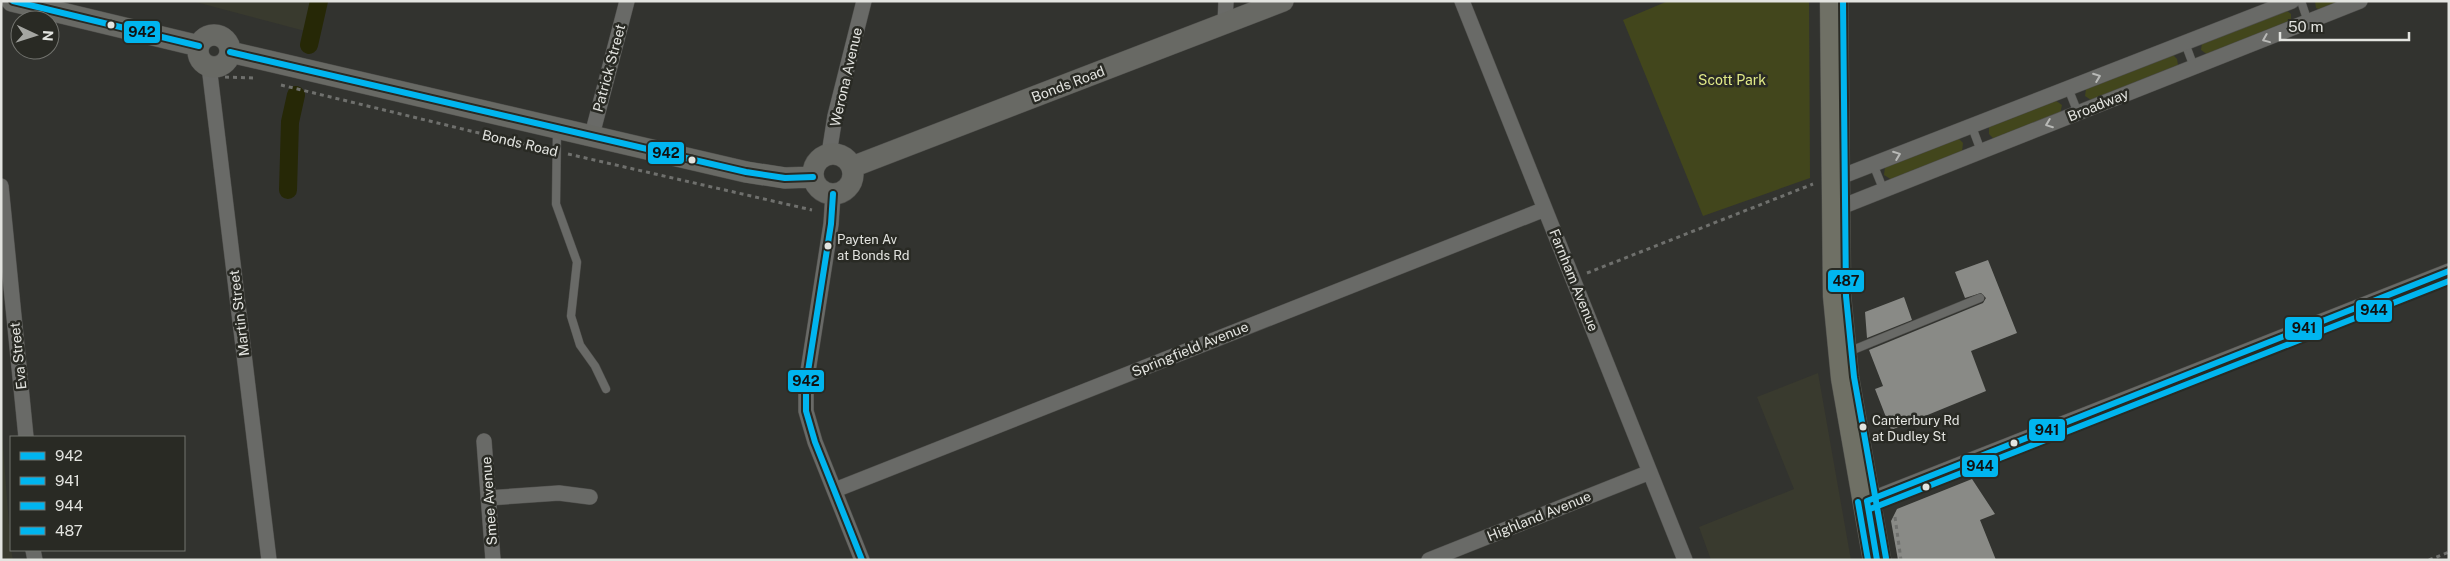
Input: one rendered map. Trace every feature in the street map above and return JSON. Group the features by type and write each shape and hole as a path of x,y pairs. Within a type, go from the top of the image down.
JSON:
{"highway":[{"path":"1834,1 1824,181 1836,209 1837,296 1842,354 1877,560"}],"main road":[{"path":"12,1 199,46"},
{"name":"Bonds Road","path":"852,167 1283,1"},
{"path":"215,34 228,42 230,52 222,65 209,66 201,60 199,46 205,37 215,34"},
{"name":"Bonds Road","path":"230,52 746,172 785,178 813,177"},
{"path":"829,154 841,155 852,167 853,180 840,193 833,194 818,187 813,177 815,165 829,154"}],"street":[{"name":"Patrick Street","path":"592,135 627,1"},
{"name":"Werona Avenue","path":"829,154 835,116 864,1"},
{"path":"1225,23 1226,1"},
{"name":"Farnham Avenue","path":"1462,1 1685,560"},
{"name":"Broadway","path":"1824,181 1972,127 2292,1"},
{"name":"Broadway","path":"1836,209 2360,1"},
{"name":"Martin Street","path":"209,66 269,560"},
{"name":"Eva Street","path":"1,186 26,436"},
{"path":"833,194 831,224 805,396 809,424 862,560"},
{"name":"Springfield Avenue","path":"835,490 1545,209"},
{"path":"1866,501 2449,271"},
{"name":"Smee Avenue","path":"484,441 493,560"},
{"name":"Highland Avenue","path":"1429,560 1650,472"},
{"path":"488,498 559,493 590,497"}],"lane":[{"path":"2301,1 2308,22"},
{"path":"2185,43 2194,67"},
{"path":"2068,88 2078,113"},
{"path":"557,127 556,204 577,262 571,316 580,345 595,366 606,389"},
{"path":"1972,127 1981,151"},
{"path":"1873,164 1884,191"},
{"path":"1842,354 1980,298"}],"path":[{"path":"228,77 260,80"},
{"name":"Bonds Road","path":"275,84 812,210"},
{"path":"1573,279 1824,181"},
{"path":"1895,517 1901,560"},
{"path":"2429,560 2449,552"}],"shaded area":[{"path":"192,1 317,1 309,32"},
{"path":"1818,373 1851,560 1711,560 1699,527 1794,489 1757,397"},
{"path":"1,421 10,551 13,560 1,560"}],"green space":[{"name":"Scott Park","path":"1668,1 1809,1 1810,178 1703,216 1623,20"},
{"path":"2315,1 2346,1 2321,10 2316,8"},
{"path":"2286,10 2291,14 2291,20 2208,55 2201,50 2202,42"},
{"path":"2173,55 2177,59 2178,65 2091,100 2085,96 2086,89"},
{"path":"2055,100 2062,105 2060,114 1994,139 1989,134 1989,127"},
{"path":"1954,139 1959,139 1963,143 1962,152 1892,180 1884,175 1885,167"}],"building":[{"path":"1988,260 2017,333 1971,351 1986,391 1891,430 1875,389 1883,386 1869,350 1983,303 1986,298 1981,293 1965,298 1955,272"},
{"path":"1904,297 1912,320 1867,338 1865,312"},
{"path":"1972,479 1995,514 1980,520 1996,560 1898,560 1891,521 1897,509"}],"waterway":[{"path":"309,45 319,1"},
{"path":"288,190 290,122 296,95"}],"transit line":[{"name":"942","path":"13,1 199,46"},
{"name":"487","path":"1843,1 1846,296 1854,377 1886,558"},
{"name":"942","path":"230,52 746,172 785,178 813,177"},
{"name":"942","path":"833,194 831,224 806,384 806,411 815,442 862,560"},
{"name":"941","path":"1867,501 2449,271"},
{"name":"944","path":"1870,509 2449,281"},
{"name":"941","path":"1867,501 1877,560"},
{"name":"944","path":"1858,502 1868,560"}],"place":[{"name":"Payten Av at Bonds Rd","path":"828,246"},
{"name":"Canterbury Rd at Dudley St","path":"1863,427"}]}
